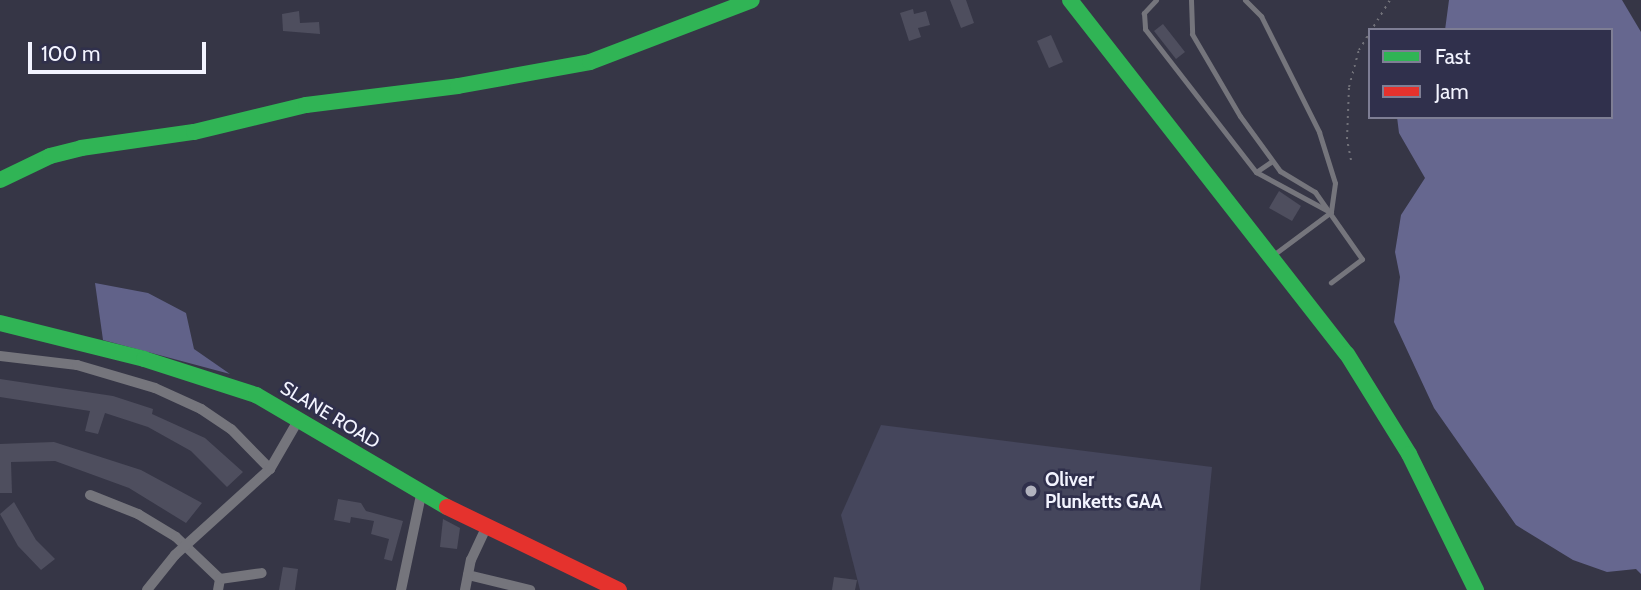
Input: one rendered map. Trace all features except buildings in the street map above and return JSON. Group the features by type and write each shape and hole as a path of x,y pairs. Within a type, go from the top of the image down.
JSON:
{"street":[{"path":"0,180 50,156 81,148 173,136 306,105 458,86 590,62 752,0"},
{"path":"1070,0 1273,255 1381,404 1476,590"},
{"name":"SLANE ROAD","path":"0,323 206,377 256,395 421,495 619,590"},
{"path":"0,356 77,365 155,388 201,409 231,429 270,469"},
{"path":"147,590 175,555 270,469 299,419"},
{"path":"90,495 162,526 219,584 262,573"},
{"path":"401,590 421,495"},
{"path":"464,590 487,526"},
{"path":"468,575 530,590"}],"lane":[{"path":"1156,0 1144,13 1145,29 1256,172 1331,212"},
{"path":"1191,0 1192,34 1271,162 1315,192 1362,259 1331,282"},
{"path":"1245,0 1261,16 1329,154 1335,183 1331,212 1273,255"},
{"path":"1256,172 1271,162"}],"path":[{"path":"1373,28 1390,0"},
{"path":"1351,160 1347,139 1349,87 1359,50 1368,35"}],"shaded area":[{"path":"1449,0 1622,0 1641,32 1641,574 1636,569 1607,572 1573,560 1516,525 1434,408 1394,322 1400,277 1395,252 1401,215 1425,178 1399,133 1397,119 1613,119 1613,28 1445,28"},
{"path":"95,283 148,293 186,313 194,349 230,374 103,340"},
{"name":"Oliver Plunketts GAA","path":"881,425 1212,467 1200,590 860,590 841,515"}],"traffic: fast":[{"path":"0,180 50,156 81,148 194,132 306,105 458,86 590,62 752,0"},
{"path":"1070,0 1347,354 1409,454 1476,590"},
{"path":"0,323 144,359 256,395 447,507"}],"traffic: jam":[{"path":"447,507 619,590"}],"place":[{"name":"Oliver Plunketts GAA","path":"1031,491"}]}
